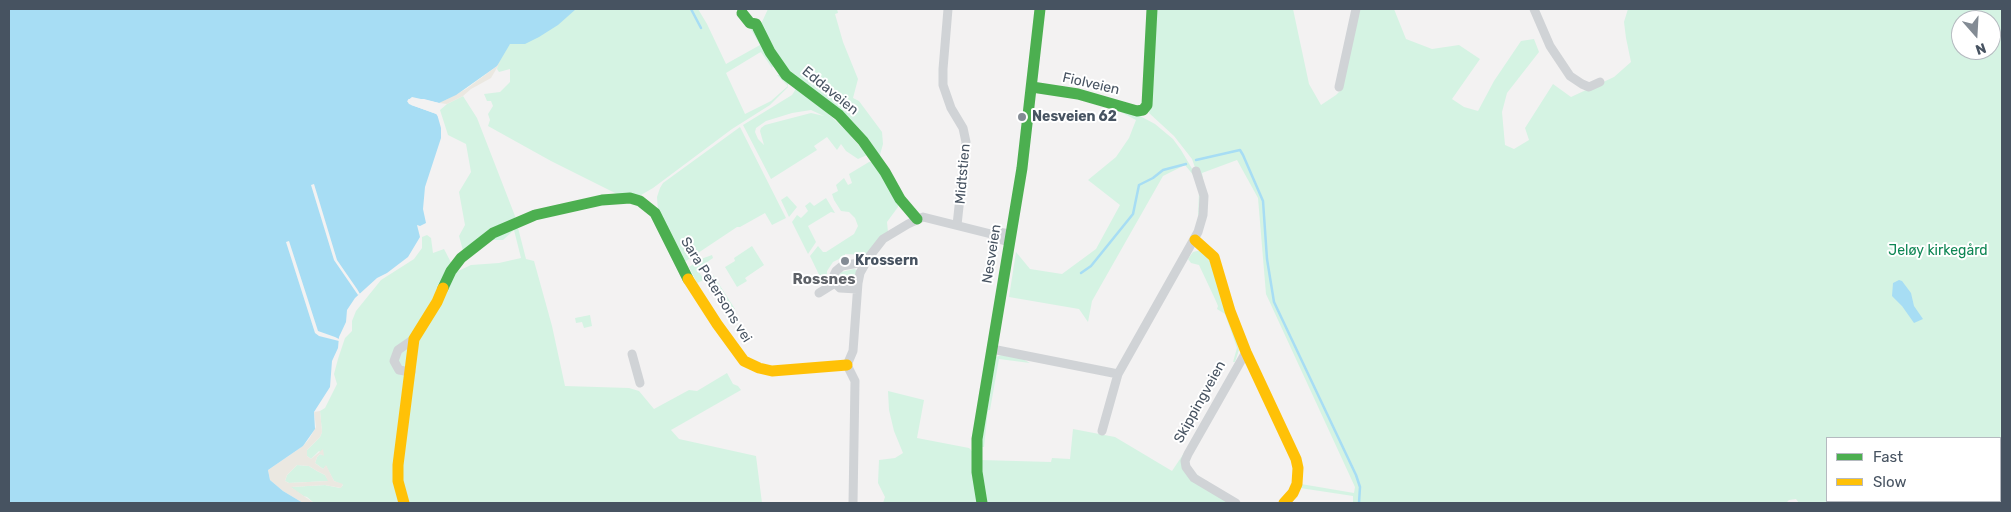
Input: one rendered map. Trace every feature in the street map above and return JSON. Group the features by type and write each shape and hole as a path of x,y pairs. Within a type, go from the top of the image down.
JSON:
{"street":[{"name":"Midtstien","path":"948,9 943,85 952,108 963,128 966,142 957,225"},
{"name":"Nesveien","path":"982,503 977,472 977,446 1009,238 1022,168 1040,9"},
{"name":"Fiolveien","path":"1032,87 1078,94 1137,111 1143,110 1147,105 1152,9"},
{"path":"1339,88 1356,9"},
{"path":"1534,9 1550,46 1570,76 1589,86 1600,82"},
{"name":"Eddaveien","path":"742,14 750,23 756,24 770,52 786,75 839,115 863,141 900,199 917,219"},
{"path":"1102,431 1118,374 1195,240 1203,215 1204,205 1203,191 1196,171"},
{"name":"Sara Petersons vei","path":"404,503 398,481 398,465 414,339 437,302 452,268 493,233 543,213 602,200 630,198 640,201 655,213 682,267 717,324 744,361 759,368 772,371 847,365"},
{"path":"853,503 855,381 847,365 853,351 857,289 864,265 875,248 883,240 917,219 929,218 991,234 998,232 1009,238"},
{"path":"1195,240 1214,257 1230,311 1246,352 1296,458 1298,468 1297,484 1293,493 1284,503"},
{"path":"857,289 840,288 835,283 834,275 840,267 852,264 864,265"},
{"path":"819,293 835,283"},
{"path":"411,372 399,370 394,365 394,362 398,350 414,339"},
{"path":"992,349 1118,374"},
{"name":"Skippingveien","path":"1236,503 1194,478 1186,467 1185,461 1246,352"},
{"path":"632,354 640,383"}],"green space":[{"path":"489,9 698,9 726,64 760,45 751,27 773,66 772,68 761,52 726,73 745,114 771,101 788,87 770,105 732,129 653,188 641,195 619,195 551,161 488,126 490,120 488,114 493,106 491,101 487,101 484,94 500,92 510,82 510,69 499,72 497,69 498,65 456,95 439,103"},
{"path":"768,9 837,9 838,13 835,14 843,42 858,79 853,98 859,101 882,132 883,144 880,155 882,165 790,77 761,24"},
{"name":"Jeløy kirkegård","path":"1155,9 1293,9 1309,84 1321,105 1340,91 1359,9 1394,9 1406,39 1432,49 1459,45 1480,59 1452,99 1464,107 1478,111 1494,81 1521,41 1534,39 1539,52 1507,93 1502,112 1505,145 1514,149 1529,140 1525,128 1553,84 1571,97 1614,77 1631,62 1624,22 1628,9 2002,9 2002,503 1799,503 1796,499 1789,500 1786,503 1353,503 1353,496 1300,488 1301,484 1354,493 1355,487 1266,294 1258,198 1237,160 1202,173 1207,202 1192,159 1174,136 1149,113"},
{"path":"777,75 782,75 788,86"},
{"path":"797,87 827,108 867,155 858,159 846,151 841,144 837,150 827,137 814,146 817,150 771,179 743,125 792,95","holes":["811,110 824,116 811,113 765,125 760,131 764,145 758,139 755,132 756,128 766,121 792,113"]},
{"path":"463,96 477,118 515,216 526,259 534,261 552,326 565,386 629,388 639,391 654,409 689,390 697,391 727,373 733,384 741,390 671,430 679,439 756,456 762,503 314,503 290,487 325,485 340,488 343,485 334,481 326,466 323,469 315,463 320,454 323,455 319,451 311,459 307,456 307,450 320,437 322,432 320,411 325,408 337,384 334,374 345,338 352,331 352,321 356,311 381,280 414,259 422,248 422,237 427,235 431,238 433,253 444,249 456,272 471,265 499,263 521,258 514,230 503,240 491,240 464,254 459,236 465,225 459,192 471,172 466,144 448,135 440,110"},
{"path":"1115,109 1140,116 1155,124 1173,139 1194,172 1201,196 1198,218 1199,192 1194,176 1185,165 1163,176 1092,301 1088,322 1079,309 1009,297 1016,252 1030,269 1062,274 1096,249 1120,205 1088,180 1116,157 1129,138 1136,120"},
{"path":"740,127 786,218 772,225 765,213 737,227 686,261 681,260 658,211 657,197 660,188 663,183"},
{"path":"869,162 873,162 899,203 898,207 887,222 888,232 865,255 845,254 845,256 833,262 827,271 827,282 823,283 810,256 818,246 823,252 826,252 854,234 858,226 855,218 849,212 841,211 832,194 838,191 836,185 844,178 848,185 852,183 849,174"},
{"path":"787,196 797,207 789,217 781,200"},
{"path":"826,198 835,213 831,212 808,226 816,242 808,254 792,222 797,215 801,218 808,211 805,206 810,202 814,206"},
{"path":"752,246 764,265 745,278 747,281 737,287 725,267 735,261 734,258"},
{"path":"1202,251 1209,258 1239,350 1235,362 1233,362 1237,348 1225,314 1217,309 1218,306 1199,265 1191,263 1188,259 1193,252"},
{"path":"712,255 713,258 697,269 704,280 697,283 689,267 701,259"},
{"path":"857,270 854,279 846,283 841,281 839,275 841,272"},
{"path":"713,275 735,309 728,312 707,278"},
{"path":"590,315 592,326 584,328 582,322 576,323 575,318"},
{"path":"1001,355 1023,359 1030,363 999,359 990,410 988,410 984,447 981,447 996,357"},
{"path":"888,391 924,400 917,438 969,448 981,460 1051,462 1052,458 1070,459 1073,429 1115,437 1172,471 1186,450 1182,462 1231,503 883,503 885,497 878,483 879,460 895,458 903,453 894,431 889,410"},
{"path":"297,465 309,466 325,475 329,481 289,483 285,481 287,475"}],"sand":[{"path":"501,61 491,78 447,104 439,103 466,89"},
{"path":"320,411 322,432 320,437 307,450 307,456 311,459 323,449 324,456 320,454 315,463 323,469 326,465 334,481 343,484 341,488 325,485 291,487 314,503 303,503 283,491 270,480 268,470 303,446 309,439 316,427 314,412","holes":["297,465 309,466 325,475 328,481 289,483 285,481 287,475"]}],"water":[{"path":"9,9 576,9 558,25 539,37 525,44 510,44 497,66 456,95 439,103 424,99 408,99 411,105 437,114 441,128 441,138 425,187 423,209 426,223 420,226 417,225 420,237 408,257 377,278 355,298 347,310 346,322 339,337 338,348 332,361 330,387 314,412 315,429 303,446 268,470 270,480 283,491 303,503 9,503"},
{"path":"1899,280 1902,281 1911,293 1914,306 1923,319 1914,323 1892,296 1893,283"}],"pier":[{"path":"412,97 439,103 437,105 417,100 410,101 437,112 439,117 436,114 409,104 407,101"},
{"path":"314,184 337,260 360,294 358,295 334,260 311,185"},
{"path":"289,241 318,331 335,337 339,341 319,336 315,333 286,242"}],"waterway":[{"path":"691,9 701,28"},
{"path":"1196,160 1240,150 1243,155 1263,201 1267,259 1274,302 1356,475 1360,487 1359,503"},
{"path":"1081,273 1091,266 1133,214 1139,185 1163,170 1186,164"}],"traffic: fast":[{"path":"982,503 977,472 977,439 1022,168 1040,9"},
{"path":"1032,87 1078,94 1137,111 1143,110 1147,105 1152,9"},
{"path":"742,13 750,23 756,24 770,52 786,75 839,115 863,141 885,172 900,199 917,219"},
{"path":"443,288 451,271 461,258 493,233 535,215 602,200 630,198 640,201 655,213 688,279"}],"traffic: slow":[{"path":"1195,240 1214,257 1230,311 1246,352 1296,459 1298,468 1297,484 1293,493 1284,503"},
{"path":"688,279 744,361 759,368 772,371 847,365"},
{"path":"404,503 398,481 398,465 414,339 437,302 443,288"}],"place":[{"name":"Nesveien 62","path":"1022,117"},
{"name":"Krossern","path":"845,261"}],"district":[{"name":"Rossnes","path":"824,280"}]}
